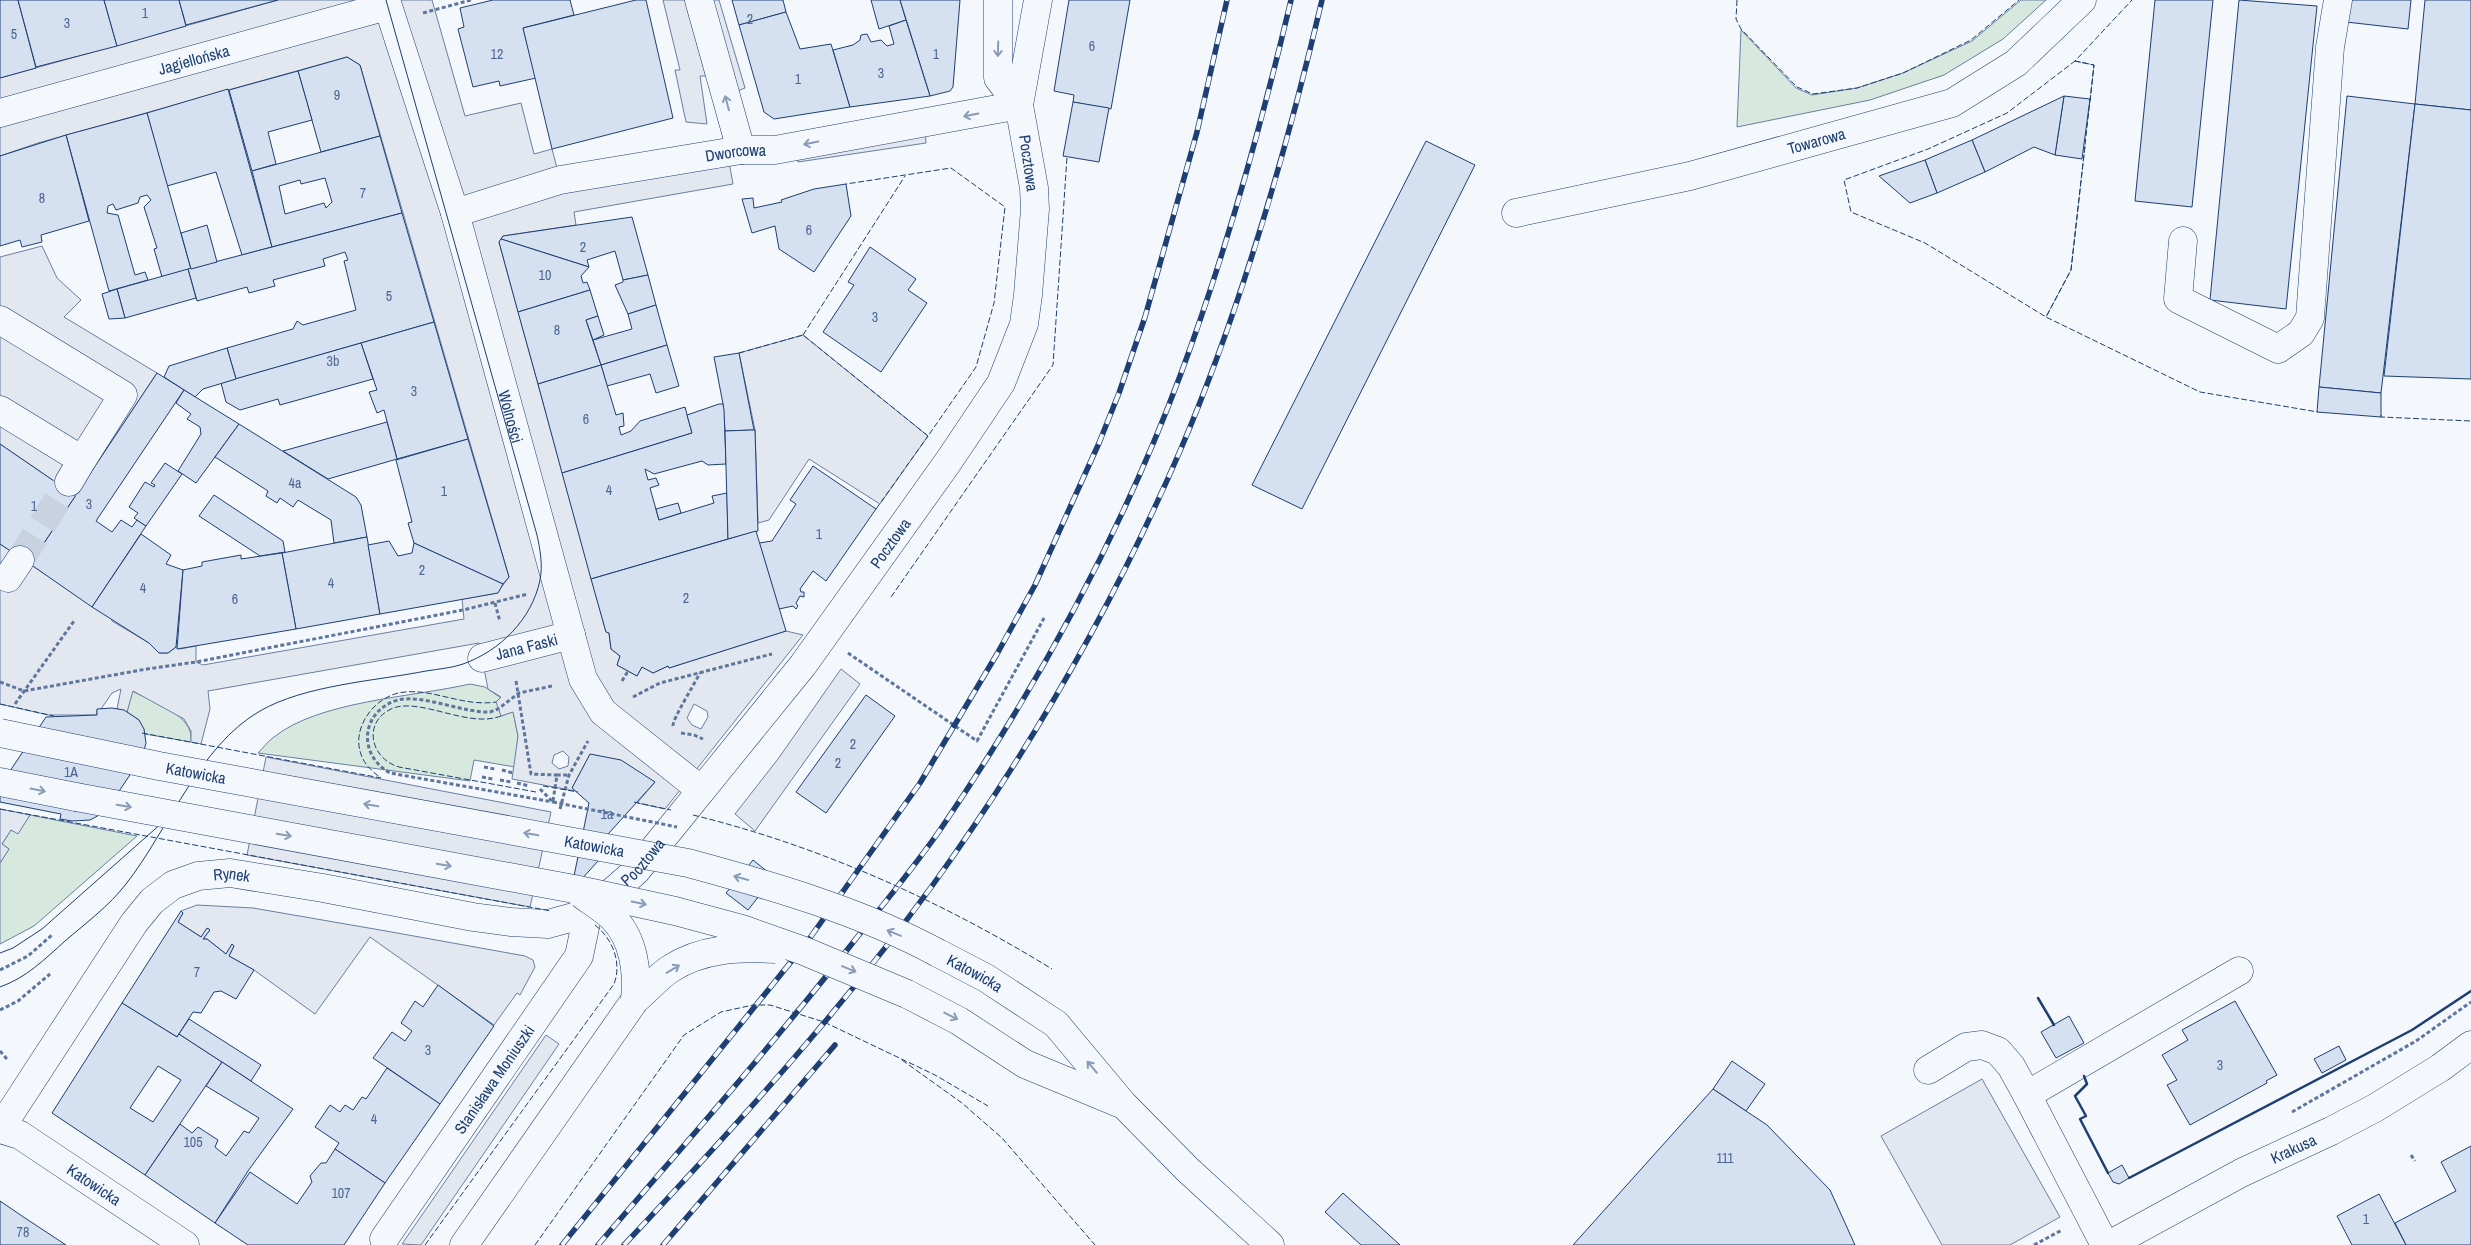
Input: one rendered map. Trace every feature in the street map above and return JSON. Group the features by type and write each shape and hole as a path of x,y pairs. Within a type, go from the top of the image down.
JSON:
{"street":[{"path":"699,0 740,150"},
{"path":"998,0 998,78 1019,105"},
{"path":"1019,105 1038,0"},
{"name":"Towarowa","path":"1516,214 1690,176 1952,103 2016,63 2082,0"},
{"path":"2183,241 2178,299 2278,349 2301,333 2310,318 2330,47 2338,0"},
{"name":"Jagiellońska","path":"0,113 388,9"},
{"name":"Wolności","path":"388,9 455,213 584,679 603,712 701,790"},
{"name":"Dworcowa","path":"455,213 560,180 740,150 775,150 1019,105"},
{"name":"Pocztowa","path":"588,913 636,871 804,665 1001,384 1024,324 1035,209 1029,153 1019,105"},
{"path":"0,320 123,396 76,471 0,410"},
{"name":"Jana Faski","path":"495,655 571,635"},
{"name":"Katowicka","path":"0,733 160,766 688,863 759,882 828,906 938,953 986,978 1056,1024 1123,1104 1188,1170 1270,1245"},
{"name":"Katowicka","path":"0,782 574,889 675,910 742,929 804,951 907,994 959,1021 1025,1064 1123,1104"},
{"name":"Rynek","path":"0,1129 140,916 166,890 189,878 215,874 251,876 473,917 527,924 552,923 588,913"},
{"path":"574,889 614,919 631,947 637,974 635,1000"},
{"name":"Stanisława Moniuszki","path":"384,1240 578,956 588,913"},
{"path":"464,1245 635,1000 670,969 707,952 746,947 804,951"},
{"path":"2027,1095 2239,971"},
{"path":"1928,1070 1966,1047 1982,1045 1998,1051 2011,1066 2118,1243"},
{"name":"Krakusa","path":"2118,1243 2241,1173 2331,1131 2374,1108 2440,1068 2471,1045"},
{"name":"Katowicka","path":"0,1129 20,1135 32,1142 185,1245"}],"path":[{"path":"388,9 471,0"},
{"path":"0,682 24,692 147,668 196,662 495,603 558,584"},
{"path":"495,603 495,655 519,693 531,774 569,775 603,712 660,683 774,653"},
{"path":"843,650 976,741 1044,618"},
{"path":"13,707 74,621"},
{"path":"700,672 686,701 672,722 672,726 679,732 694,734 710,743"},
{"path":"553,802 390,773 375,764 370,757 367,738 373,719 380,710 398,700 416,700 483,712 498,709 519,693 584,679"},
{"path":"484,767 495,769"},
{"path":"502,770 514,773"},
{"path":"553,802 557,775"},
{"path":"482,777 493,779"},
{"path":"500,780 511,782"},
{"path":"517,783 529,786"},
{"path":"540,789 553,802"},
{"path":"0,970 28,956 52,935"},
{"path":"0,1010 26,996 50,974"},
{"path":"0,1051 7,1059"},
{"path":"2411,1155 2415,1161"}],"shaded area":[{"path":"278,0 432,0 465,116 521,103 534,154 552,149 563,191 729,162 733,184 574,212 576,225 503,236 499,242 606,632 609,633 611,649 620,656 617,665 637,676 642,667 653,673 668,666 669,668 786,631 803,635 665,809 637,803 655,782 590,755 572,788 575,791 512,779 518,736 513,712 501,716 496,702 501,697 488,689 479,643 208,691 210,709 201,744 191,742 191,731 184,719 133,691 127,712 117,709 121,689 112,693 101,709 97,710 97,715 48,715 0,704 0,544 111,618 112,621 149,643 159,653 168,653 176,647 180,649 196,646 196,662 203,665 464,619 462,599 497,593 509,577 360,65 347,57 38,143 0,156 0,78","holes":["694,704 707,711 708,717 701,729 692,725 687,718","563,751 569,757 568,766 559,769 552,763 554,755"]},
{"path":"663,0 685,0 706,76 700,76 707,124 686,122 675,70 680,70"},
{"path":"709,0 719,0 745,88 735,92"},
{"path":"2021,0 2046,0 2003,39 1944,75 1870,100 1737,127 1741,30 1796,88 1812,95 1857,88 1903,73 1972,41"},
{"path":"925,131 926,143 798,162 797,149"},
{"path":"42,246 57,278 81,300 64,317 157,373 80,489 59,474 54,481 0,444 0,257"},
{"path":"803,335 928,436 880,504 809,459 769,520 758,523 755,430 739,353"},
{"path":"841,669 860,684 755,831 735,814 778,759"},
{"path":"470,684 485,687 501,698 502,716 513,711 518,736 515,767 474,760 470,781 258,753 274,737 293,725 316,715 368,702"},
{"path":"132,691 161,705 180,717 190,733 191,742 145,734 139,720 127,712"},
{"path":"266,757 551,812 530,907 247,855"},
{"path":"0,809 30,815 18,834 11,830 2,844 9,849 0,863"},
{"path":"30,815 137,836 34,926 0,944 0,863 9,849 2,844 11,830 18,833"},
{"path":"197,905 253,908 525,956 533,960 535,967 520,995 517,993 494,1025 370,937 315,1014 254,970 229,956 234,946 232,945 226,954 207,939 203,939 210,930 208,928 201,937 178,922 183,913 181,911"},
{"path":"546,1035 559,1044 421,1245 402,1244"},
{"path":"1982,1079 2060,1217 2010,1245 1942,1245 1881,1136"}],"building":[{"path":"0,0 18,0 36,68 0,78"},
{"path":"18,0 104,0 117,46 36,67"},
{"path":"104,0 179,0 186,26 117,46"},
{"path":"179,0 278,0 186,25"},
{"path":"493,0 570,0 574,15 523,28 536,78 500,86 499,81 473,87 458,29 464,27 460,8"},
{"path":"636,0 646,0 673,118 552,149 523,28"},
{"path":"732,0 783,0 786,12 739,25"},
{"path":"871,0 900,0 906,20 879,29"},
{"path":"900,0 960,0 953,87 950,91 930,96"},
{"path":"1069,0 1130,0 1111,109 1073,102 1074,95 1054,91"},
{"path":"2155,0 2213,0 2192,207 2135,201"},
{"path":"2239,0 2317,6 2286,309 2210,300"},
{"path":"2348,0 2411,0 2408,29 2346,22"},
{"path":"2425,0 2471,0 2471,110 2415,104"},
{"path":"786,12 800,49 831,44 850,107 774,119 764,112 739,25"},
{"path":"906,20 930,96 850,107 833,50 853,45 860,40 861,35 867,34 871,42 881,40 887,46 894,44 889,26"},
{"path":"347,57 360,65 380,136 321,152 298,71"},
{"path":"298,71 312,120 268,132 276,164 252,171 229,90"},
{"path":"228,89 272,247 242,255 216,172 167,186 147,113"},
{"path":"2064,96 2090,99 2082,159 2055,155"},
{"path":"2064,96 2055,155 2034,147 1985,172 1972,140"},
{"path":"2347,96 2415,104 2381,393 2319,387"},
{"path":"1073,102 1109,108 1099,162 1063,156"},
{"path":"2415,104 2471,110 2471,379 2384,376"},
{"path":"147,113 191,269 162,277 154,249 157,248 144,207 151,200 147,195 140,197 138,203 116,210 113,204 108,206 107,213 118,215 135,275 145,272 148,280 109,291 66,135"},
{"path":"66,135 89,221 41,235 42,242 22,247 20,240 0,246 0,156"},
{"path":"380,136 402,213 272,247 252,171","holes":["325,178 332,202 326,208 324,203 285,214 279,186 300,180 301,184"]},
{"path":"1972,140 1985,172 1937,193 1925,160"},
{"path":"1426,141 1475,165 1302,509 1252,485"},
{"path":"1925,160 1937,193 1910,203 1879,176"},
{"path":"846,184 851,216 814,272 779,249 775,226 752,233 742,199 753,198 754,208 782,202 781,200 814,189"},
{"path":"402,213 434,322 236,379 227,348 293,329 297,321 303,325 356,310 344,261 348,260 345,252 323,259 325,266 273,280 275,286 249,293 247,287 197,301 188,269"},
{"path":"632,217 648,275 623,280 615,251 587,260 589,267 501,239 503,236"},
{"path":"207,225 217,262 191,269 181,233"},
{"path":"501,239 589,267 581,276 583,283 587,282 590,290 518,312 499,242"},
{"path":"870,247 916,279 908,290 927,303 881,372 823,332 854,285 848,282"},
{"path":"188,269 196,298 125,318 117,289"},
{"path":"648,275 656,305 628,314 615,285 623,282 623,280"},
{"path":"117,289 125,318 109,319 102,294"},
{"path":"590,290 598,316 586,320 601,365 538,384 518,312"},
{"path":"656,305 667,345 601,365 593,340 632,329 628,314"},
{"path":"598,316 604,335 593,340 586,320"},
{"path":"434,322 468,439 397,459 384,410 377,413 369,392 377,390 361,343"},
{"path":"361,343 373,379 280,405 278,399 240,410 226,402 221,383"},
{"path":"667,345 679,386 656,393 650,374 607,386 601,365"},
{"path":"227,348 236,379 203,389 195,397 164,377 169,366"},
{"path":"739,353 754,430 725,431 723,404 714,357"},
{"path":"601,365 616,415 623,413 624,426 619,427 621,435 631,431 640,421 685,407 692,433 562,473 538,384"},
{"path":"157,373 184,390 96,521 112,532 121,520 132,527 137,520 146,526 92,607 30,564"},
{"path":"2319,387 2381,393 2381,417 2317,412"},
{"path":"184,390 239,424 196,483 178,471 201,434 200,427 187,419 191,414 176,403"},
{"path":"723,404 724,410 726,464 708,465 702,461 654,474 645,469 648,480 656,478 659,485 650,488 659,520 714,503 712,496 727,493 728,539 591,579 562,473 692,433 687,415"},
{"path":"387,422 397,459 328,479 283,451"},
{"path":"239,424 356,497 361,505 367,537 334,543 331,520 298,500 293,507 280,498 277,503 266,496 268,491 215,457"},
{"path":"755,430 758,531 728,539 725,431"},
{"path":"468,439 509,577 503,584 414,543 408,523 412,522 396,460"},
{"path":"0,444 54,481 59,474 80,489 30,564 0,544"},
{"path":"165,463 182,474 146,526 134,518 138,513 129,507 145,482 154,487 155,485 151,483"},
{"path":"813,466 876,509 826,581 813,571 800,589 801,592 804,592 804,597 800,596 796,603 798,606 796,609 793,606 779,609 759,543 772,541 796,504 790,500"},
{"path":"214,495 283,541 285,552 260,556 199,516"},
{"path":"678,503 681,513 659,520 656,509"},
{"path":"756,531 786,631 669,668 668,666 653,673 642,667 637,676 617,665 620,656 611,649 609,633 606,632 591,579"},
{"path":"141,534 171,555 166,564 183,570 176,647 168,653 159,653 149,643 92,607"},
{"path":"367,537 380,614 296,629 282,553"},
{"path":"389,541 398,556 412,553 414,543 503,584 498,593 380,614 368,545"},
{"path":"282,553 296,629 177,649 183,570 202,566 202,562 241,555 241,559"},
{"path":"866,695 895,716 826,813 796,792"},
{"path":"112,708 124,710 139,720 144,729 146,743 142,757 105,812 90,820 72,821 60,819 61,814 0,802 0,786 46,717 97,715 97,709"},
{"path":"590,754 621,760 655,782 600,843 608,850 579,882 574,876 589,803 572,788"},
{"path":"753,860 774,877 748,910 726,893"},
{"path":"181,911 183,913 178,922 201,937 207,928 210,930 203,939 207,939 226,954 232,944 234,946 229,956 254,970 236,999 221,991 214,992 201,1013 193,1012 177,1037 122,1003"},
{"path":"438,985 494,1026 440,1104 373,1058 392,1032 405,1041 412,1031 401,1023 415,1001 423,1007"},
{"path":"2235,1001 2277,1075 2266,1081 2267,1083 2190,1125 2167,1085 2177,1080 2162,1055 2188,1040 2182,1030"},
{"path":"122,1003 177,1037 179,1034 222,1062 145,1175 52,1113","holes":["158,1066 181,1080 153,1122 130,1108"]},
{"path":"2069,1016 2084,1043 2056,1058 2041,1032"},
{"path":"189,1019 261,1065 251,1081 179,1034"},
{"path":"2339,1046 2346,1060 2322,1073 2314,1059"},
{"path":"1732,1061 1765,1084 1746,1111 1713,1089"},
{"path":"222,1062 293,1109 248,1171 215,1223 145,1175 180,1124 192,1133 198,1127 218,1140 215,1147 226,1156 244,1131 249,1133 259,1118 206,1086"},
{"path":"387,1068 440,1104 385,1183 335,1149 339,1143 315,1127 330,1105 340,1112 345,1105 353,1110 362,1097 366,1099"},
{"path":"1713,1089 1767,1125 1830,1190 1855,1245 1573,1245"},
{"path":"2471,1146 2471,1245 2406,1245 2395,1223 2456,1191 2441,1162"},
{"path":"335,1149 385,1183 344,1245 248,1245 215,1223 250,1172 297,1204 312,1182 310,1176 321,1163 326,1163"},
{"path":"2122,1165 2129,1178 2119,1184 2113,1182 2108,1173"},
{"path":"1343,1193 1400,1245 1361,1245 1325,1212"},
{"path":"2379,1194 2406,1245 2352,1245 2337,1216"},
{"path":"0,1201 25,1218 66,1245 0,1245"}],"tunnel":[{"path":"20,560 69,482"}],"tram line":[{"path":"0,987 18,979 35,967 112,900 142,862 202,767 219,745 238,726 260,711 298,695 341,685 454,666 477,658 490,651 512,632 530,608 536,594 541,569 537,535 386,0"},
{"path":"0,953 13,948 42,929 163,822"}],"railway":[{"path":"562,1245 807,942 920,783 997,654 1035,585 1099,443 1119,393 1145,317 1197,132 1227,0"},
{"path":"598,1245 789,1021 940,830 1010,722 1074,610 1131,495 1197,330 1242,190 1291,0"},
{"path":"624,1245 784,1070 896,933 968,835 1003,782 1068,675 1127,564 1154,508 1180,451 1223,341 1243,285 1278,172 1322,0"},
{"path":"663,1245 835,1045"}],"fence":[{"path":"1737,0 1736,19 1741,29 1797,87 1813,94 1857,88 1903,73 1971,40 2019,0"},
{"path":"2090,101 2094,65 2075,61 2132,0"},
{"path":"2075,61 2094,65 2071,270 2046,317 1925,243 1851,212 1844,180 1928,149 2007,113 2075,61"},
{"path":"2085,146 2071,270 2046,317 2200,392 2318,412"},
{"path":"891,597 1053,365 1067,157"},
{"path":"739,353 803,335 928,436 976,367 994,303 1005,207 951,168 846,184"},
{"path":"803,335 905,176"},
{"path":"2381,415 2381,417 2471,421"},
{"path":"876,509 928,436"},
{"path":"142,733 381,778 371,770 363,759 359,748 359,737 367,715 384,699 394,694 416,692 472,702 496,702"},
{"path":"0,704 54,716"},
{"path":"501,716 488,719 474,719 415,706 402,706 391,709 382,715 373,731 374,740 382,757 389,763 399,767 536,792"},
{"path":"543,786 578,792"},
{"path":"634,802 671,810"},
{"path":"0,809 551,911"},
{"path":"693,815 787,843 833,859 878,878 967,921 1052,969"},
{"path":"425,1245 614,984 617,968 614,952 607,937 595,925"},
{"path":"535,1245 684,1035 721,1012 753,1005 770,1005 824,1022 935,1075 988,1106"},
{"path":"902,1060 962,1103 1002,1138 1095,1245"}],"wall":[{"path":"2129,1178 2412,1030 2471,991"},
{"path":"2038,998 2054,1025"},
{"path":"2084,1076 2087,1084 2075,1096 2086,1116 2080,1119 2108,1173"}]}
